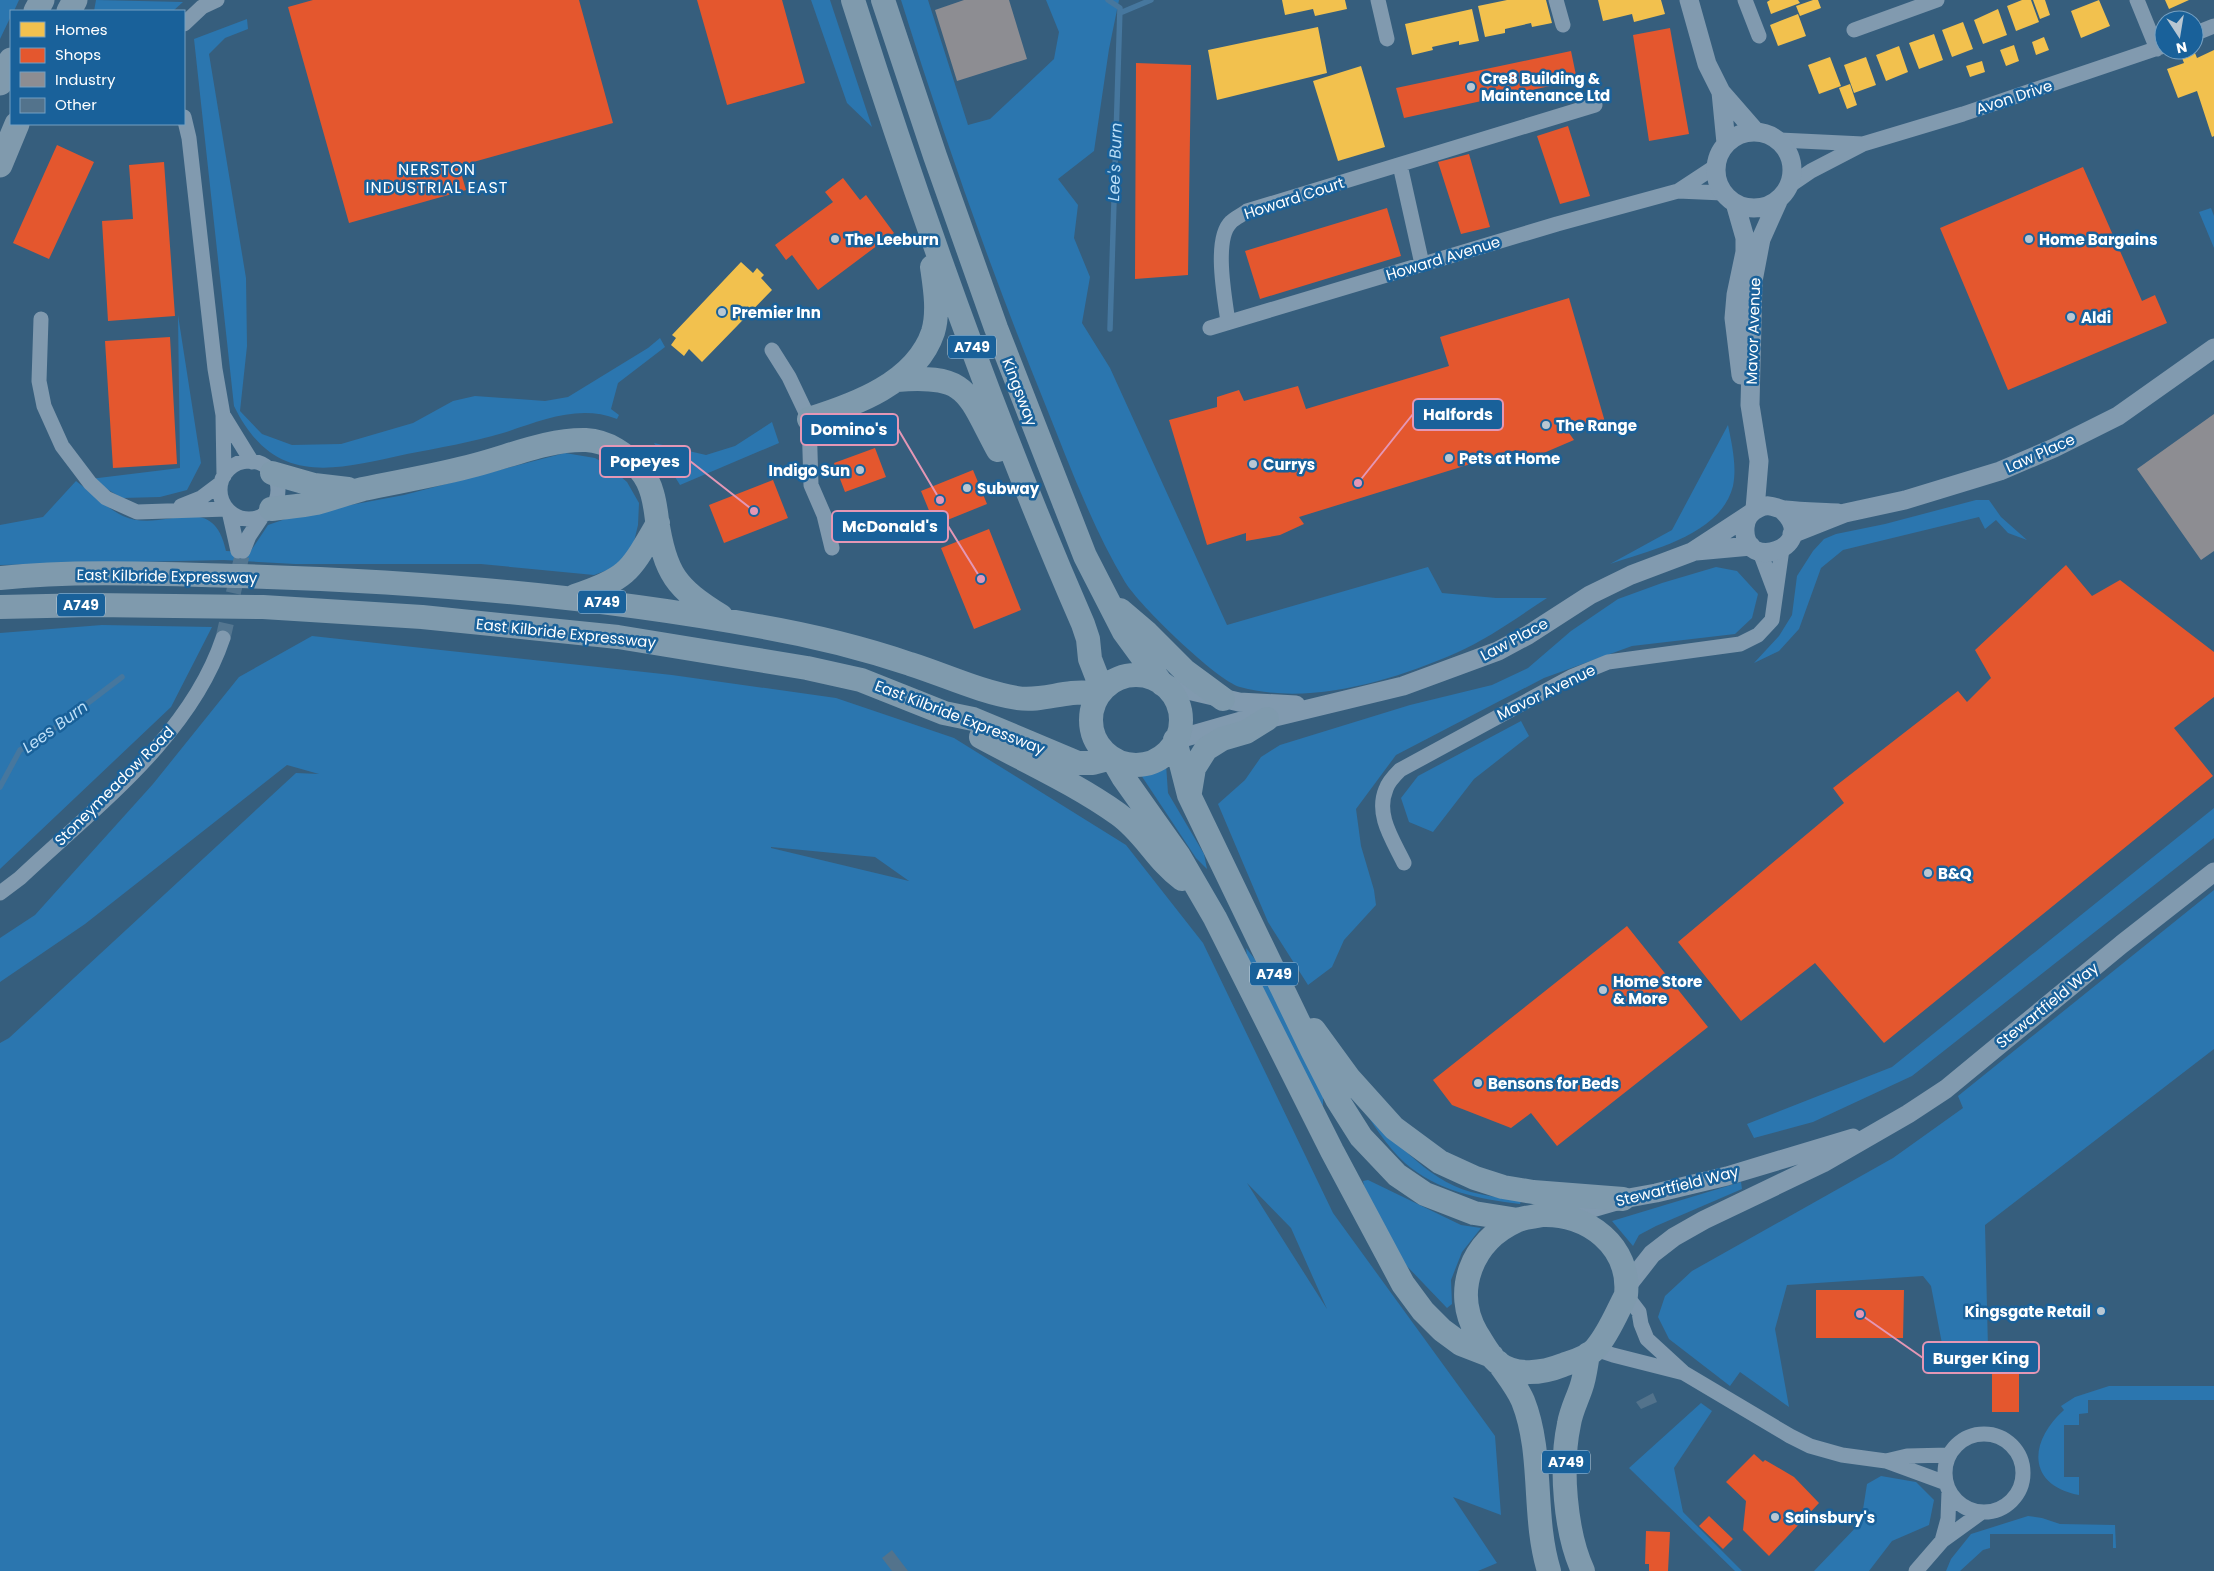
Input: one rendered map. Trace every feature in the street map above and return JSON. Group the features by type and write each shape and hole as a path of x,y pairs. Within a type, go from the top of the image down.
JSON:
{"highway":[{"path":"0,83 10,62"},
{"path":"0,165 17,125"}],"main road":[{"name":"Kingsway","path":"853,0 923,211 983,377 1083,624 1088,639 1090,658 1101,692"},
{"name":"Kingsway","path":"884,0 938,164 996,328 1085,556 1124,632 1162,684"},
{"path":"809,418 862,400 896,380 920,355 933,332 936,297 923,211"},
{"path":"896,380 934,378 950,383 967,393 1051,548"},
{"path":"267,512 314,503 363,489 447,472 559,442 588,440 614,448 642,472 652,495 668,568 674,578 697,601 726,620"},
{"path":"262,468 314,485 363,489"},
{"path":"568,598 606,586 618,579 631,568 658,522"},
{"name":"East Kilbride Expressway","path":"0,578 67,575 289,577 440,586 568,598 726,620 840,643 909,663 990,692 1018,698 1038,699 1074,693 1101,692"},
{"path":"1109,601 1147,633 1186,671 1223,698"},
{"name":"East Kilbride Expressway","path":"0,607 93,604 263,607 422,617 618,637 806,668 861,680 944,713 973,719 1078,763 1093,763 1112,758"},
{"path":"1101,692 1115,679 1126,676 1145,676 1162,684"},
{"name":"A749","path":"1112,758 1132,764 1153,761 1170,749 1180,723 1178,705 1169,690 1162,684"},
{"name":"A749","path":"1101,692 1092,711 1092,726 1097,742 1112,758 1123,777 1179,856 1218,926 1390,1261 1413,1298 1432,1320 1461,1344 1520,1371 1545,1371 1592,1351"},
{"path":"944,713 981,737 1070,784 1119,814 1143,836 1169,870 1196,888"},
{"path":"1189,795 1194,768 1206,749 1222,739 1246,732 1267,719"},
{"name":"A749","path":"1175,740 1189,795 1337,1099 1361,1136 1397,1175 1425,1194 1474,1213 1518,1220"},
{"path":"1294,1012 1316,1032 1349,1078 1394,1128 1440,1162 1475,1178 1503,1187 1533,1192 1623,1199"},
{"path":"1332,1151 1361,1136"},
{"name":"A749","path":"1549,1571 1528,1420 1518,1392 1469,1320 1466,1302 1467,1278 1474,1259 1484,1244 1492,1235 1518,1220 1542,1215 1564,1216 1588,1225 1609,1243 1622,1265 1627,1291 1592,1351 1569,1424 1567,1439 1569,1522 1575,1552 1582,1571"},
{"path":"1541,1524 1569,1522"}],"street":[{"path":"185,23 202,7 217,0"},
{"path":"1378,0 1387,39"},
{"path":"1556,0 1563,25"},
{"path":"1689,0 1707,64 1720,92 1755,131"},
{"path":"1745,0 1759,36"},
{"path":"1854,30 1937,0"},
{"path":"2137,0 2154,33"},
{"name":"Avon Drive","path":"1789,186 1811,171 1863,144 1972,111 2154,49"},
{"path":"1720,92 1726,143"},
{"name":"Howard Court","path":"1228,322 1221,262 1221,245 1229,223 1247,211 1595,105"},
{"path":"185,121 189,138 215,369 223,415 220,497 228,510 240,551 267,512 278,492 223,415"},
{"path":"1755,131 1768,134 1780,140 1788,150 1793,174 1789,186 1778,201 1756,208 1745,207 1729,198 1716,176 1719,154 1726,143 1734,136 1755,131"},
{"name":"Avon Drive","path":"1780,140 1863,144"},
{"path":"1400,165 1422,264"},
{"name":"Howard Avenue","path":"1210,328 1557,224 1678,191 1716,166"},
{"name":"Howard Avenue","path":"1678,191 1729,198"},
{"name":"Mavor Avenue","path":"1729,198 1745,238 1745,252 1736,295 1734,318 1736,346 1741,374 1750,405 1759,462 1779,508"},
{"name":"Mavor Avenue","path":"1750,405 1753,281 1762,239 1778,201"},
{"path":"41,318 39,381 51,425 66,452 90,483 114,502 137,512 228,510 244,519 267,512"},
{"name":"Law Place","path":"1787,542 1845,513 1905,500 2000,471 2054,448 2118,416 2214,348"},
{"path":"772,350 789,377 809,418 811,485 824,515 832,548"},
{"name":"Mavor Avenue","path":"1752,512 1759,462"},
{"path":"168,510 195,501 222,479 236,464 262,468"},
{"path":"1756,549 1775,552 1787,542 1791,520 1779,508 1762,506 1752,512 1744,527 1745,534 1756,549 1776,596"},
{"name":"Law Place","path":"1779,508 1845,513"},
{"name":"Law Place","path":"1175,740 1245,720 1267,719 1403,686 1498,651 1528,635 1590,595 1631,575 1692,552 1752,512"},
{"name":"Mavor Avenue","path":"1404,863 1386,825 1383,808 1386,788 1400,770 1546,690 1608,662 1740,644 1758,634 1772,620 1787,542"},
{"name":"Law Place","path":"1692,552 1756,549"},
{"name":"Stoneymeadow Road","path":"0,893 20,878 159,746 185,713 203,685 223,638"},
{"name":"Law Place","path":"1162,684 1223,698 1260,704 1327,703"},
{"name":"Stewartfield Way","path":"1627,1291 1652,1254 1674,1237 1704,1220 1823,1163 1908,1114 1946,1089 2114,950 2214,872"},
{"name":"Stewartfield Way","path":"1564,1216 1623,1199 1685,1187 1876,1132"},
{"path":"1627,1291 1639,1312 1641,1324 1647,1338 1684,1372 1810,1446 1842,1455 1886,1461 1947,1487 1962,1506 1982,1512"},
{"path":"1592,1351 1684,1372"},
{"path":"1916,1571 1942,1541 1982,1512 2004,1507 2019,1490 2024,1474 2017,1451 2005,1440 1987,1434 1965,1438 1956,1445 1949,1455 1945,1466 1948,1519 1942,1541"},
{"path":"1886,1461 1907,1456 1949,1455"}],"shaded area":[{"path":"0,0 19,0 14,10 10,10 10,18 0,39"},
{"path":"96,0 183,2 174,10 94,10"},
{"path":"811,0 830,0 872,127 847,103"},
{"path":"901,0 928,0 968,125 990,119 1054,59 1059,32 1046,0 1119,0 1109,49 1094,151 1058,179 1078,205 1074,238 1090,277 1082,323 1110,368 1227,625 1428,567 1442,593 1496,598 1547,598 1491,634 1456,653 1405,673 1350,688 1294,694 1266,692 1240,687 1214,671 1197,657 1133,593 1101,538 1023,350 986,251 933,101"},
{"path":"247,19 248,29 225,38 209,54 246,278 247,346 240,411 262,434 292,445 341,444 413,423 453,401 475,396 545,401 568,397 648,348 660,338 665,347 618,383 611,409 619,415 617,419 588,413 560,416 467,442 355,465 331,467 308,467 287,461 268,450 250,432 234,406 194,39"},
{"path":"2211,208 2214,216 2214,248 2199,212"},
{"path":"178,315 201,463 187,490 160,497 122,498 90,479 180,468"},
{"path":"772,422 779,443 680,485 654,443 706,455 735,446"},
{"path":"1728,425 1734,463 1734,478 1726,503 1700,529 1664,546 1610,564 1672,530"},
{"path":"565,453 595,458 606,464 627,482 639,503 638,525 632,550 613,568 594,575 481,564 295,564 224,560 0,565 0,525 43,517 76,481 123,516 138,520 198,517 210,521 219,532 226,551 250,552 268,525 297,515 404,495"},
{"path":"1976,500 1989,500 2001,517 2027,540 2008,533 1996,520 1985,529 1979,517 1843,550 1821,568 1799,629 1779,651 1754,663 1779,636 1792,615 1797,576 1813,551 1824,539 1836,534 1885,524"},
{"path":"1716,567 1737,571 1758,594 1752,618 1735,634 1632,646 1544,678 1396,755 1356,809 1361,846 1374,890 1376,905 1344,940 1332,967 1308,985 1268,922 1218,804 1245,780 1261,757 1280,745 1410,705 1492,685 1528,668 1571,631 1618,599 1662,583"},
{"path":"102,625 212,627 171,707 0,869 0,633"},
{"path":"312,636 672,675 836,698 954,738 1126,845 1203,943 1333,1213 1495,1436 1501,1515 1453,1497 1497,1563 1478,1571 0,1571 0,1043 9,1038 296,773 319,774 287,765 85,924 0,982 0,938 35,915 153,784 239,677","holes":["771,848 875,857 909,881","1247,1183 1291,1228 1327,1309"]},
{"path":"1521,721 1529,736 1474,779 1433,832 1409,822 1401,798 1418,776"},
{"path":"1166,764 1168,793 1204,854 1207,869 1196,858 1139,772 1156,771"},
{"path":"2214,808 2214,838 1912,1076 1813,1122 1754,1138 1747,1124 1892,1067"},
{"path":"2214,890 2214,1049 1985,1225 1988,1348 1943,1349 1931,1286 1923,1276 1787,1285 1775,1329 1789,1407 1740,1372 1730,1386 1669,1339 1658,1317 1665,1296 1692,1271 1893,1158 1963,1108 1958,1096"},
{"path":"1246,948 1258,963 1323,1093 1323,1106 1313,1091 1248,963"},
{"path":"1358,1101 1409,1154 1438,1177 1454,1186 1471,1192 1521,1201 1520,1204 1459,1192 1431,1181 1417,1173 1392,1150"},
{"path":"1368,1180 1461,1225 1481,1228 1462,1252 1451,1280 1452,1304 1447,1308 1402,1261 1365,1190 1363,1181"},
{"path":"1741,1182 1742,1189 1656,1226 1639,1235 1633,1246 1612,1221"},
{"path":"2109,1386 2214,1386 2214,1400 2088,1400 2088,1413 2079,1414 2079,1425 2064,1425 2064,1477 2079,1477 2079,1495 2062,1490 2049,1482 2042,1472 2039,1448 2044,1435 2052,1422 2064,1410 2061,1406 2075,1397"},
{"path":"1701,1403 1712,1411 1674,1468 1683,1512 1742,1571 1735,1571 1629,1468"},
{"path":"1881,1476 1916,1482 1934,1500 1929,1525 1892,1541 1869,1571 1814,1571 1861,1522 1867,1484"},
{"path":"2028,1516 2060,1524 2115,1525 2116,1548 2113,1548 2113,1534 1990,1534 1990,1548 1983,1550 1960,1571 1946,1571 1951,1559 1971,1534"}],"building: Homes":[{"path":"1282,0 1345,0 1347,9 1315,16 1313,9 1285,15"},
{"path":"1507,0 1546,0 1552,23 1532,27 1531,23 1505,29 1505,33 1485,37 1478,6"},
{"path":"1598,0 1661,0 1665,14 1634,22 1632,14 1603,21"},
{"path":"1770,0 1798,0 1800,3 1771,14 1767,2"},
{"path":"1818,0 1821,8 1800,16 1796,6"},
{"path":"2022,0 2031,0 2039,22 2016,31 2007,6"},
{"path":"2033,0 2045,0 2050,15 2040,19"},
{"path":"2099,0 2110,26 2081,38 2071,11"},
{"path":"2165,0 2189,0 2169,9"},
{"path":"1472,9 1479,41 1459,45 1459,41 1432,47 1433,50 1412,55 1405,24"},
{"path":"1998,9 2007,35 1983,44 1974,20"},
{"path":"1798,14 1806,36 1778,46 1770,25"},
{"path":"1963,22 1973,49 1952,57 1942,30"},
{"path":"1318,27 1327,73 1217,100 1208,50"},
{"path":"1934,34 1943,60 1919,69 1909,43"},
{"path":"2044,37 2049,50 2036,55 2032,42"},
{"path":"2014,45 2019,61 2006,66 2000,50"},
{"path":"1899,46 1908,72 1886,81 1876,55"},
{"path":"2214,50 2214,136 2212,137 2197,91 2178,98 2167,69 2184,63 2183,60 2204,60 2204,55"},
{"path":"1830,57 1841,86 1819,94 1808,65"},
{"path":"1866,57 1876,85 1854,93 1844,65"},
{"path":"1982,61 1985,72 1970,77 1966,66"},
{"path":"1361,66 1385,147 1338,161 1313,81"},
{"path":"1850,84 1857,105 1847,109 1839,88"},
{"name":"Premier Inn","path":"741,262 753,273 757,268 764,275 761,278 772,290 702,362 689,349 684,356 671,345 676,338 672,335"}],"building: Shops":[{"path":"313,0 579,0 613,123 459,166 466,190 349,223 288,7"},
{"path":"697,0 782,0 805,83 727,105"},
{"path":"1670,28 1689,134 1649,141 1633,35"},
{"path":"1571,51 1577,80 1404,118 1396,88"},
{"path":"1136,63 1191,65 1188,275 1135,279"},
{"path":"1568,126 1590,196 1560,204 1537,136"},
{"path":"57,145 94,162 49,259 13,243"},
{"path":"1469,154 1490,227 1461,234 1438,162"},
{"path":"164,162 175,316 108,321 102,221 133,219 129,165"},
{"path":"2083,167 2142,301 2155,295 2167,323 2008,390 1940,228"},
{"name":"The Leeburn","path":"843,178 860,200 866,195 894,233 818,290 792,255 786,260 775,245 833,202 825,192"},
{"path":"1387,208 1401,256 1260,299 1245,251"},
{"path":"1569,298 1605,422 1569,433 1574,440 1546,452 1516,458 1516,450 1299,517 1304,524 1280,535 1246,541 1246,533 1207,545 1169,420 1217,407 1217,397 1239,390 1244,401 1298,386 1306,409 1449,366 1440,337"},
{"path":"170,337 177,464 113,468 105,341"},
{"name":"Indigo Sun","path":"875,448 886,477 845,492 834,463"},
{"path":"973,470 987,504 935,525 921,491"},
{"path":"773,480 788,518 724,543 709,505"},
{"path":"989,529 1021,610 974,629 941,548"},
{"name":"B&Q","path":"2066,565 2092,596 2120,580 2214,652 2214,697 2174,728 2213,776 1884,1043 1815,963 1741,1021 1678,942 1844,803 1833,788 1958,691 1967,702 1991,678 1975,650"},
{"path":"1627,926 1708,1027 1557,1146 1531,1113 1511,1128 1452,1105 1433,1080"},
{"path":"1816,1290 1904,1290 1903,1338 1816,1338"},
{"path":"1992,1370 2019,1370 2019,1412 1992,1412"},
{"name":"Sainsbury's","path":"1754,1454 1763,1462 1765,1460 1794,1477 1819,1503 1769,1556 1743,1530 1746,1501 1726,1482"},
{"path":"1709,1516 1733,1539 1723,1549 1699,1526"},
{"path":"1646,1531 1670,1532 1668,1571 1649,1571 1649,1564 1645,1564"}],"building: Industry":[{"path":"964,0 1009,0 1027,59 957,81 935,10"},
{"path":"2214,414 2214,551 2201,560 2137,469"}],"building: Other":[{"path":"1653,1393 1657,1402 1641,1409 1636,1402"},
{"path":"892,1550 908,1571 892,1571 882,1558"}],"waterway":[{"name":"Lee's Burn","path":"1108,0 1120,8 1110,329"},
{"path":"1120,13 1151,0"},
{"name":"Lees Burn","path":"0,787 20,750 38,741 122,677"}],"tunnel":[{"path":"223,638 243,551"}],"place":[{"name":"Cre8 Building & Maintenance Ltd","path":"1471,87"},
{"name":"The Leeburn","path":"835,239"},
{"name":"Home Bargains","path":"2029,239"},
{"name":"Premier Inn","path":"722,312"},
{"name":"Aldi","path":"2071,317"},
{"name":"The Range","path":"1546,425"},
{"name":"Pets at Home","path":"1449,458"},
{"name":"Currys","path":"1253,464"},
{"name":"Indigo Sun","path":"860,470"},
{"name":"Halfords","path":"1358,483"},
{"name":"Subway","path":"967,488"},
{"name":"Domino's","path":"940,500"},
{"name":"Popeyes","path":"754,511"},
{"name":"McDonald's","path":"981,579"},
{"name":"B&Q","path":"1928,873"},
{"name":"Home Store & More","path":"1603,990"},
{"name":"Bensons for Beds","path":"1478,1083"},
{"name":"Kingsgate Retail","path":"2101,1311"},
{"name":"Burger King","path":"1860,1314"},
{"name":"Sainsbury's","path":"1775,1517"}],"district":[{"name":"NERSTON INDUSTRIAL EAST","path":"437,178"}]}
